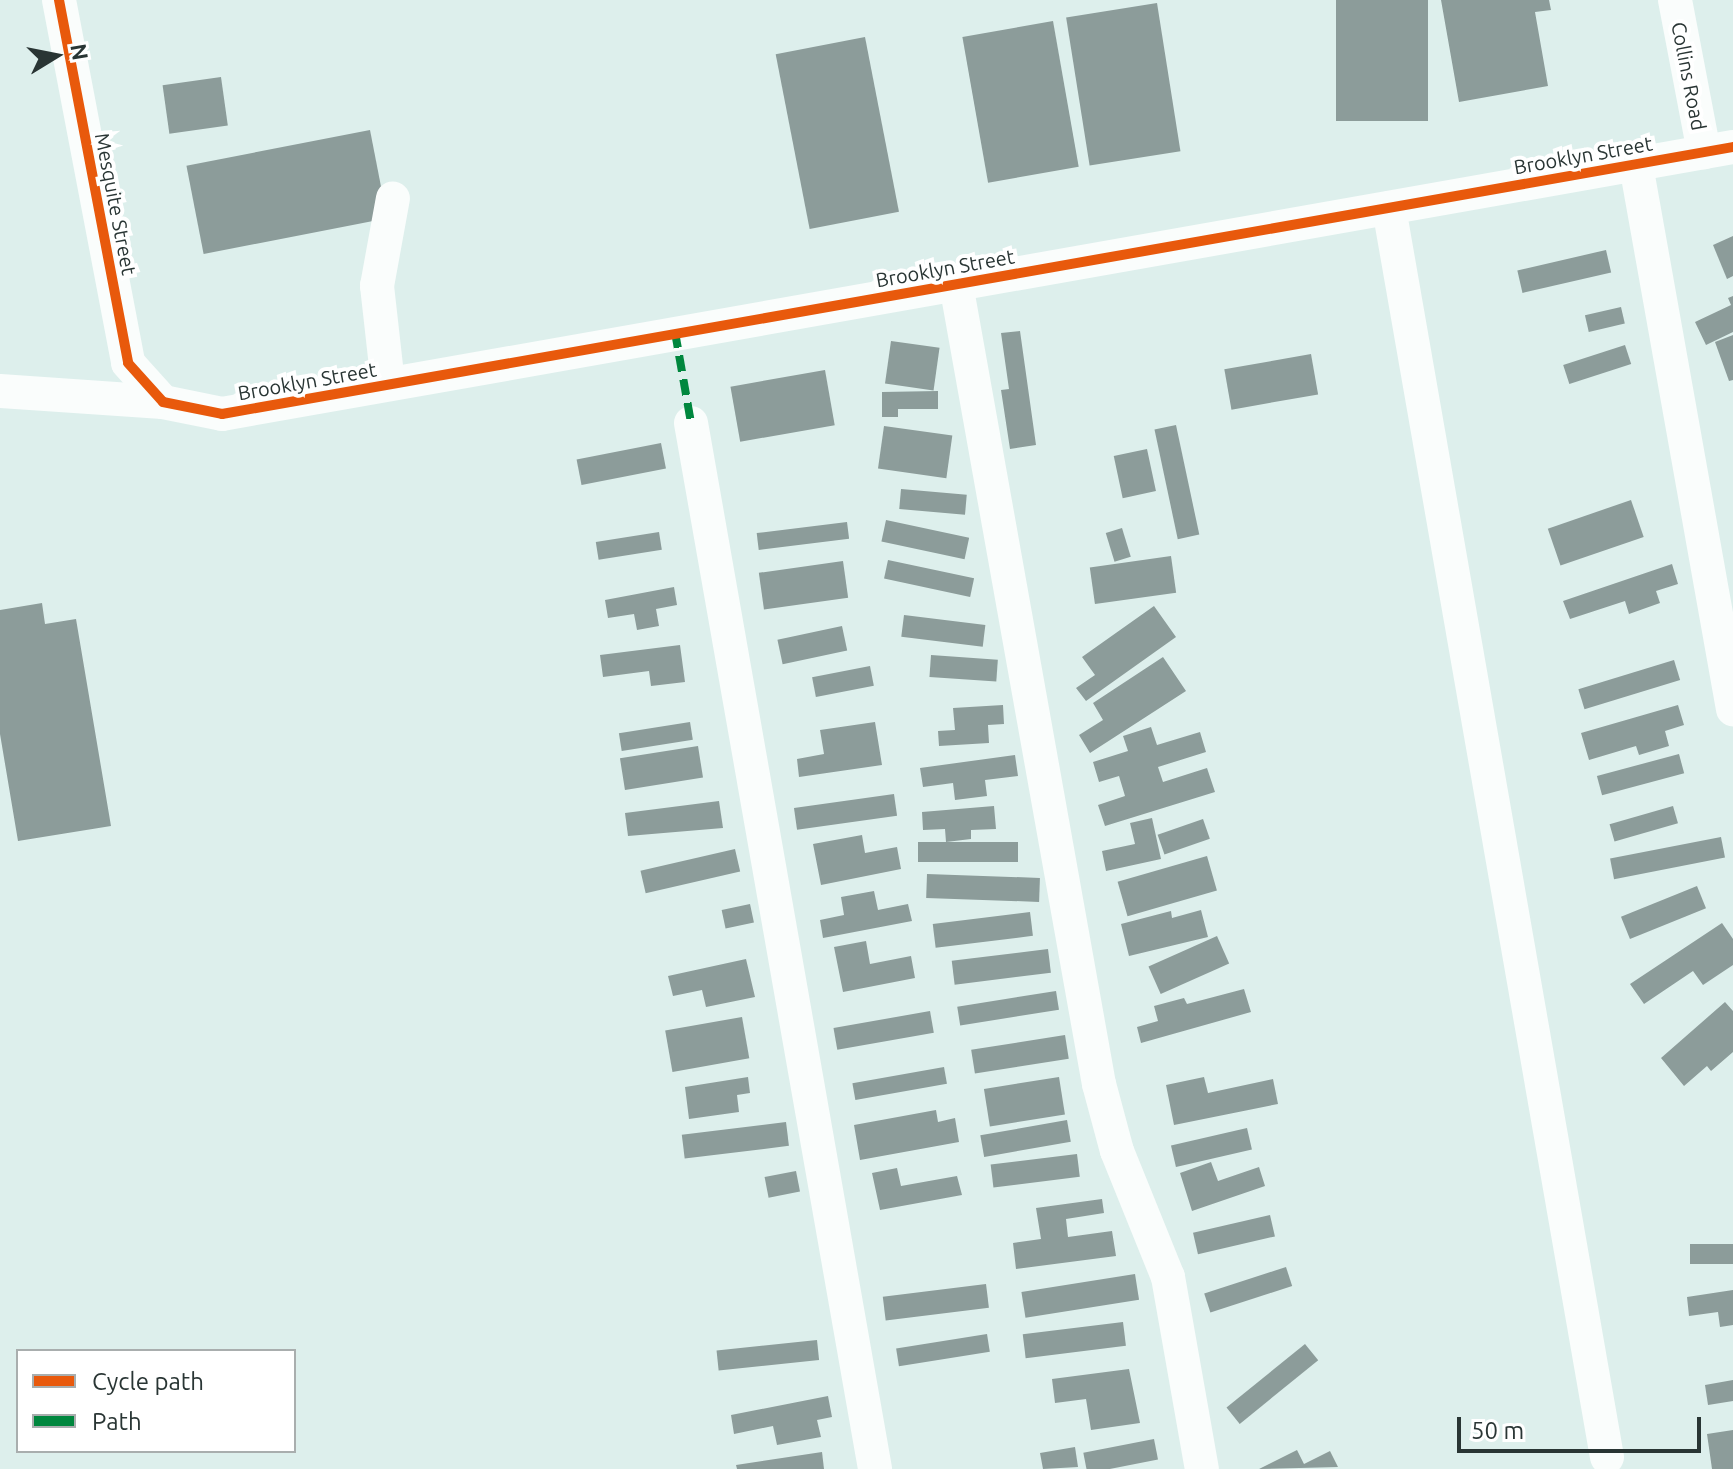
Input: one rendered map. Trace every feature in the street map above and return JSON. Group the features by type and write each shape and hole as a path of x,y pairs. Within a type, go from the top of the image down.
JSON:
{"street":[{"name":"Mesquite Street","path":"59,0 128,363 163,402"},
{"name":"Collins Road","path":"1675,0 1718,149"},
{"name":"Brooklyn Street","path":"0,391 163,402 222,414 1718,149"},
{"path":"1636,165 1733,709"},
{"path":"388,384 377,286 393,198"},
{"path":"1389,208 1607,1457"},
{"path":"956,284 1099,1084 1117,1151 1168,1277 1202,1469"},
{"path":"691,423 875,1469"}],"building":[{"path":"1336,0 1428,0 1428,121 1336,121"},
{"path":"1441,0 1549,0 1551,10 1535,12 1548,86 1459,102"},
{"path":"1157,3 1180,151 1090,166 1066,17"},
{"path":"1053,21 1079,167 988,183 962,37"},
{"path":"865,37 899,212 810,229 776,54"},
{"path":"221,77 228,126 169,134 163,85"},
{"path":"370,130 387,218 204,254 186,166"},
{"path":"1733,236 1733,276 1727,279 1713,245"},
{"path":"1606,250 1611,272 1523,293 1517,270"},
{"path":"1733,296 1733,332 1706,345 1695,322 1731,305 1728,298"},
{"path":"1621,307 1625,324 1589,332 1585,315"},
{"path":"1020,331 1036,445 1010,449 1001,390 1009,389 1001,333"},
{"path":"1733,335 1733,380 1729,381 1715,342"},
{"path":"891,341 940,348 934,390 885,384"},
{"path":"1625,345 1631,364 1569,384 1563,365"},
{"path":"1311,354 1318,394 1231,410 1224,369"},
{"path":"825,370 835,425 740,442 730,387"},
{"path":"938,391 938,409 898,409 898,417 882,417 882,392"},
{"path":"1176,425 1199,535 1178,539 1154,430"},
{"path":"884,426 952,436 946,478 878,469"},
{"path":"661,443 666,469 582,485 577,459"},
{"path":"1147,449 1156,491 1123,498 1114,456"},
{"path":"901,489 967,495 965,515 899,509"},
{"path":"1631,500 1644,537 1560,566 1548,529"},
{"path":"886,520 969,538 965,559 881,542"},
{"path":"847,522 849,539 759,550 757,533"},
{"path":"1122,528 1131,557 1115,562 1106,533"},
{"path":"659,532 662,550 599,560 596,542"},
{"path":"1171,556 1176,593 1095,604 1090,567"},
{"path":"888,560 974,578 970,597 884,579"},
{"path":"843,561 848,598 764,609 759,573"},
{"path":"1672,564 1678,584 1656,591 1660,603 1629,614 1625,601 1570,619 1563,601"},
{"path":"674,587 677,605 656,609 659,626 637,630 634,614 608,618 605,600"},
{"path":"42,603 45,624 76,619 111,826 18,841 0,734 0,610"},
{"path":"1154,606 1176,637 1086,701 1076,688 1095,675 1082,657"},
{"path":"904,615 985,625 983,647 901,637"},
{"path":"842,626 847,650 783,664 777,640"},
{"path":"680,645 685,682 651,686 649,671 603,677 600,655"},
{"path":"931,655 998,660 996,682 929,677"},
{"path":"1163,657 1186,691 1090,753 1079,735 1103,720 1093,703"},
{"path":"1674,660 1680,680 1585,709 1578,689"},
{"path":"870,666 874,686 816,697 812,677"},
{"path":"1003,705 1004,724 988,725 989,743 939,746 938,731 955,730 953,708"},
{"path":"1678,705 1684,725 1665,731 1669,746 1639,755 1636,746 1589,760 1581,733"},
{"path":"690,722 693,740 622,751 619,733"},
{"path":"875,722 882,765 799,777 797,759 824,754 820,730"},
{"path":"1151,727 1157,745 1200,732 1206,752 1158,767 1163,782 1207,768 1215,792 1105,826 1098,805 1125,796 1119,776 1099,782 1093,762 1128,751 1123,736"},
{"path":"698,746 703,778 625,790 620,758"},
{"path":"1679,754 1684,773 1602,795 1597,776"},
{"path":"1015,755 1018,776 985,780 987,796 955,800 953,783 923,787 920,768"},
{"path":"894,794 897,816 797,830 794,808"},
{"path":"719,801 723,828 628,836 625,813"},
{"path":"994,806 996,829 971,830 971,839 946,842 945,829 923,830 922,812"},
{"path":"1673,806 1678,823 1615,841 1610,824"},
{"path":"1152,818 1161,859 1106,871 1102,851 1135,844 1130,823"},
{"path":"1203,819 1210,839 1164,854 1158,835"},
{"path":"862,835 865,853 897,847 901,869 821,885 813,844"},
{"path":"1721,837 1725,858 1614,879 1610,859"},
{"path":"918,842 1018,842 1018,862 918,862"},
{"path":"735,849 740,871 646,893 640,871"},
{"path":"1207,856 1217,891 1128,916 1118,882"},
{"path":"927,874 1040,878 1039,902 926,898"},
{"path":"1697,886 1706,908 1630,939 1621,917"},
{"path":"874,891 878,910 908,904 912,921 823,938 820,920 844,915 841,897"},
{"path":"750,904 754,923 726,929 722,910"},
{"path":"1201,910 1208,937 1129,956 1121,924 1171,911 1172,918"},
{"path":"1030,912 1033,936 936,948 933,924"},
{"path":"1722,923 1733,939 1733,965 1703,985 1693,971 1644,1004 1630,984"},
{"path":"1217,936 1229,963 1161,994 1148,967"},
{"path":"866,941 870,964 911,956 915,978 843,992 834,947"},
{"path":"1048,949 1051,973 955,985 952,961"},
{"path":"746,959 755,997 706,1007 702,990 673,996 668,976"},
{"path":"1244,989 1251,1012 1141,1043 1137,1027 1158,1021 1154,1006 1184,998 1187,1004"},
{"path":"1056,991 1059,1010 960,1025 957,1007"},
{"path":"1725,1002 1733,1011 1733,1052 1711,1071 1707,1066 1684,1086 1661,1058"},
{"path":"930,1011 934,1033 837,1050 833,1028"},
{"path":"742,1017 749,1058 672,1072 665,1031"},
{"path":"1065,1035 1069,1059 975,1074 971,1050"},
{"path":"944,1067 947,1084 855,1100 852,1083"},
{"path":"748,1077 750,1093 737,1095 739,1112 689,1119 685,1087"},
{"path":"1059,1077 1065,1115 990,1126 984,1089"},
{"path":"1204,1077 1208,1093 1273,1079 1278,1104 1174,1125 1166,1085"},
{"path":"936,1110 938,1122 955,1118 959,1142 860,1160 854,1125"},
{"path":"1067,1120 1071,1142 984,1157 980,1135"},
{"path":"786,1122 789,1146 685,1159 682,1135"},
{"path":"1247,1128 1252,1149 1176,1167 1171,1146"},
{"path":"1077,1154 1080,1177 993,1187 991,1165"},
{"path":"1211,1162 1218,1181 1259,1167 1265,1186 1192,1211 1180,1173"},
{"path":"897,1168 901,1186 957,1176 962,1195 880,1210 872,1173"},
{"path":"796,1171 800,1192 769,1198 765,1177"},
{"path":"1102,1199 1104,1213 1066,1219 1068,1237 1112,1231 1116,1256 1016,1269 1013,1243 1041,1239 1036,1208"},
{"path":"1270,1215 1275,1236 1198,1254 1193,1233"},
{"path":"1690,1244 1733,1244 1733,1264 1690,1264"},
{"path":"1286,1267 1292,1286 1210,1313 1204,1294"},
{"path":"1135,1274 1139,1300 1025,1318 1021,1292"},
{"path":"986,1284 989,1308 886,1320 883,1297"},
{"path":"1733,1290 1733,1325 1720,1327 1718,1312 1689,1316 1687,1297"},
{"path":"1123,1322 1126,1346 1026,1358 1023,1334"},
{"path":"987,1334 990,1352 899,1366 896,1348"},
{"path":"817,1340 819,1360 719,1370 717,1351"},
{"path":"1305,1344 1318,1360 1240,1424 1227,1408"},
{"path":"1129,1369 1140,1423 1091,1430 1086,1399 1055,1403 1052,1379"},
{"path":"1733,1380 1733,1401 1708,1405 1705,1385"},
{"path":"828,1396 832,1417 817,1420 821,1437 777,1445 773,1426 734,1434 731,1415"},
{"path":"1733,1430 1733,1469 1712,1469 1707,1434"},
{"path":"1154,1439 1158,1460 1110,1469 1086,1469 1083,1453"},
{"path":"1075,1447 1078,1467 1043,1469 1040,1453"},
{"path":"1297,1450 1304,1464 1330,1451 1338,1467 1259,1469"},
{"path":"822,1452 824,1469 737,1469 736,1465"}],"marked path":[{"path":"675,332 691,423"}],"cycle path":[{"path":"59,0 128,363 163,402 222,414 1733,147"}]}
